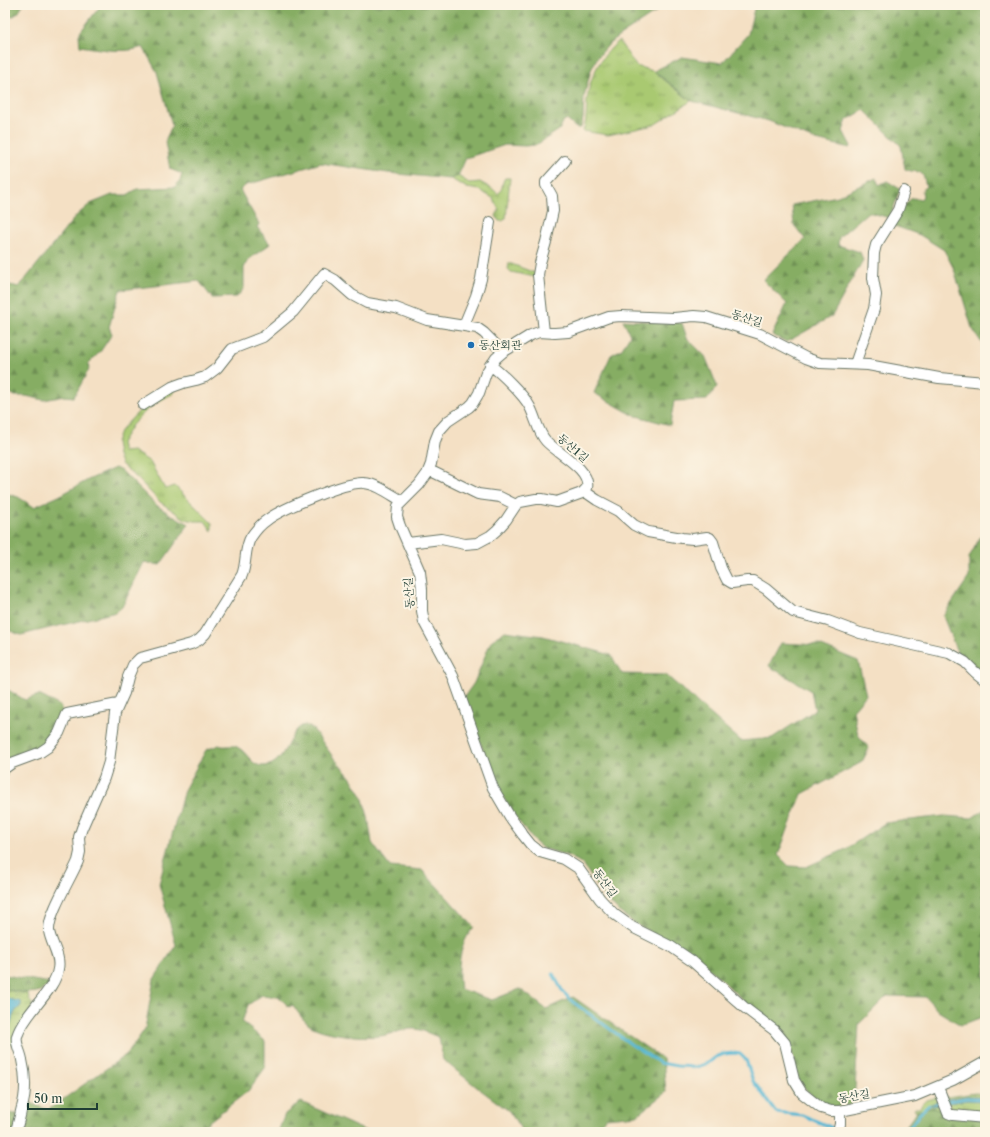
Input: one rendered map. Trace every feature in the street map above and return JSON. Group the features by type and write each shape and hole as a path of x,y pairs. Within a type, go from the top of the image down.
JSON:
{"street":[{"path":"544,332 538,275 553,211 552,196 546,182 565,161"},
{"path":"855,364 876,301 874,254 876,246 898,210 904,191"},
{"path":"464,325 476,296 481,279 490,222"},
{"path":"143,405 172,387 205,377 217,368 232,349 263,337 293,312 324,274 336,280 352,295 366,303 396,308 427,320 472,327 484,333 503,352"},
{"name":"동산길","path":"985,382 939,378 882,367 814,362 760,334 700,316 674,318 613,316 568,332 544,332 531,334 503,352 490,365 473,403 448,421 439,430 429,470 419,485 398,506 397,517 421,576 422,611 424,622 453,676 493,788 510,817 531,844 540,852 564,859 578,868 600,899 614,914 632,927 670,946 687,957 704,970 745,1008 781,1036 785,1044 794,1080 802,1093 821,1108 832,1112 840,1111 915,1096 953,1080 985,1062"},
{"name":"동산1길","path":"490,365 524,397 530,406 539,429 546,440 586,476 587,483 584,491"},
{"path":"429,470 478,494 500,497 516,505"},
{"path":"16,1132 24,1100 25,1088 22,1059 16,1039 23,1024 52,984 59,968 49,926 53,913 78,861 80,852 79,837 104,778 118,704 124,692 130,671 140,658 196,642 205,634 242,575 245,565 248,541 255,531 268,519 316,496 340,487 357,483 371,485 402,501"},
{"path":"408,543 441,540 465,544 477,543 490,536 497,530 516,505 525,500 542,499 557,502 584,491 596,500 618,511 634,525 648,532 682,538 710,538 713,542 721,568 727,580 732,582 753,581 766,589 789,610 797,614 828,621 860,633 949,653 966,662 985,680"},
{"path":"5,768 12,763 39,753 48,747 59,733 68,714 118,704"},
{"path":"938,1087 946,1111 951,1114 985,1118"},
{"path":"838,1132 840,1124 840,1111"}],"green space":[{"path":"5,5 23,5 18,13 12,17 5,14"},
{"path":"101,5 666,5 610,43 597,58 591,70 584,96 581,128 576,128 567,120 564,120 559,130 536,145 505,145 466,158 458,176 450,179 388,173 321,163 246,185 240,190 259,224 257,227 270,244 248,260 244,268 244,288 237,297 212,298 199,281 120,290 109,327 112,334 100,352 88,364 89,369 74,397 65,396 44,400 26,396 15,396 10,393 5,394 5,284 19,287 76,216 90,204 112,195 127,195 137,189 175,187 180,181 182,174 170,169 165,142 172,125 157,72 143,47 120,51 80,46 79,35 81,31"},
{"path":"755,5 985,5 985,348 972,328 954,269 944,250 920,235 892,225 901,210 912,198 921,199 923,196 922,191 926,186 925,180 921,173 905,169 901,146 864,110 847,120 843,131 851,146 850,148 812,139 769,121 692,101 654,71 682,57 722,63 748,34"},
{"path":"619,41 636,66 653,71 691,101 654,125 608,135 583,131 586,120 588,91 593,75 601,60"},
{"path":"458,176 469,183 480,182 498,194 505,178 510,178 506,218 503,221 499,221 496,216 499,210 493,198 479,190 467,188 451,179"},
{"path":"876,178 879,185 887,181 900,189 890,218 868,212 839,237 838,245 860,252 863,260 832,316 787,342 772,335 787,304 763,280 805,239 794,225 792,205 838,196"},
{"path":"509,263 535,273 535,277 511,272 508,269"},
{"path":"623,320 682,323 687,338 705,356 717,386 707,400 674,401 670,425 633,415 594,393 611,355 622,349 630,335"},
{"path":"173,389 174,393 157,402 132,425 121,443 123,452 133,451 150,462 165,489 175,486 212,523 212,531 205,521 185,519 160,502 122,465 118,456 116,442 120,431 144,406"},
{"path":"115,468 123,472 156,505 189,524 160,565 144,562 122,607 116,612 21,635 5,629 5,493 18,497 34,507"},
{"path":"985,536 985,677 956,654 957,652 943,616 969,577 969,558 980,537"},
{"path":"505,631 543,636 611,655 622,674 666,675 741,741 772,738 815,710 811,691 769,666 781,643 819,645 858,661 866,695 853,710 858,735 869,748 862,762 802,794 778,855 789,866 806,867 846,849 885,823 944,816 972,818 985,809 985,1016 961,1025 938,1011 926,997 887,996 859,1024 854,1104 834,1107 825,1105 808,1092 799,1081 790,1046 720,978 695,958 634,923 618,911 604,896 584,866 566,855 542,848 534,841 514,815 496,786 464,697 474,683 491,641"},
{"path":"5,688 25,700 39,695 60,706 62,718 49,743 5,765"},
{"path":"305,725 313,729 333,757 351,778 362,796 368,816 372,843 390,867 422,870 474,927 465,941 460,956 460,989 492,1000 520,989 546,1009 573,997 663,1059 666,1092 637,1115 606,1118 591,1132 523,1132 509,1111 443,1060 439,1037 416,1029 368,1037 324,1031 308,1024 293,1005 289,1007 279,997 262,995 248,1005 242,1022 265,1041 265,1068 248,1091 197,1132 5,1132 5,1113 23,1114 26,1101 48,1110 127,1054 145,1029 154,979 176,945 159,884 184,790 206,750 219,745 235,746 241,749 253,762 260,766 272,764 278,760 299,728"},
{"path":"5,975 50,983 41,991 29,993 5,989"},
{"path":"5,990 28,994 32,1007 15,1044 5,1045 5,1037 8,1033 14,1013 21,1006 21,1003 5,998"},
{"path":"975,1093 985,1094 985,1097 967,1096 947,1099 946,1097"},
{"path":"938,1097 943,1111 934,1107 916,1111 914,1108 919,1108 927,1100"},
{"path":"967,1100 985,1101 985,1116 954,1112 948,1103"},
{"path":"301,1102 368,1132 278,1132 285,1114"},
{"path":"934,1107 943,1111 985,1120 985,1132 902,1132 917,1111"}],"water":[{"path":"5,998 21,1002 21,1006 14,1013 8,1033 5,1037"},
{"path":"967,1096 985,1097 985,1101 967,1100 927,1106 938,1101"}],"waterway":[{"path":"553,974 563,992 573,1002 632,1045 660,1063 697,1067 724,1054 740,1054 746,1060 753,1081 776,1112 802,1115 835,1129"},
{"path":"906,1132 920,1113 929,1105"}],"place":[{"name":"동산회관","path":"471,345"}]}
